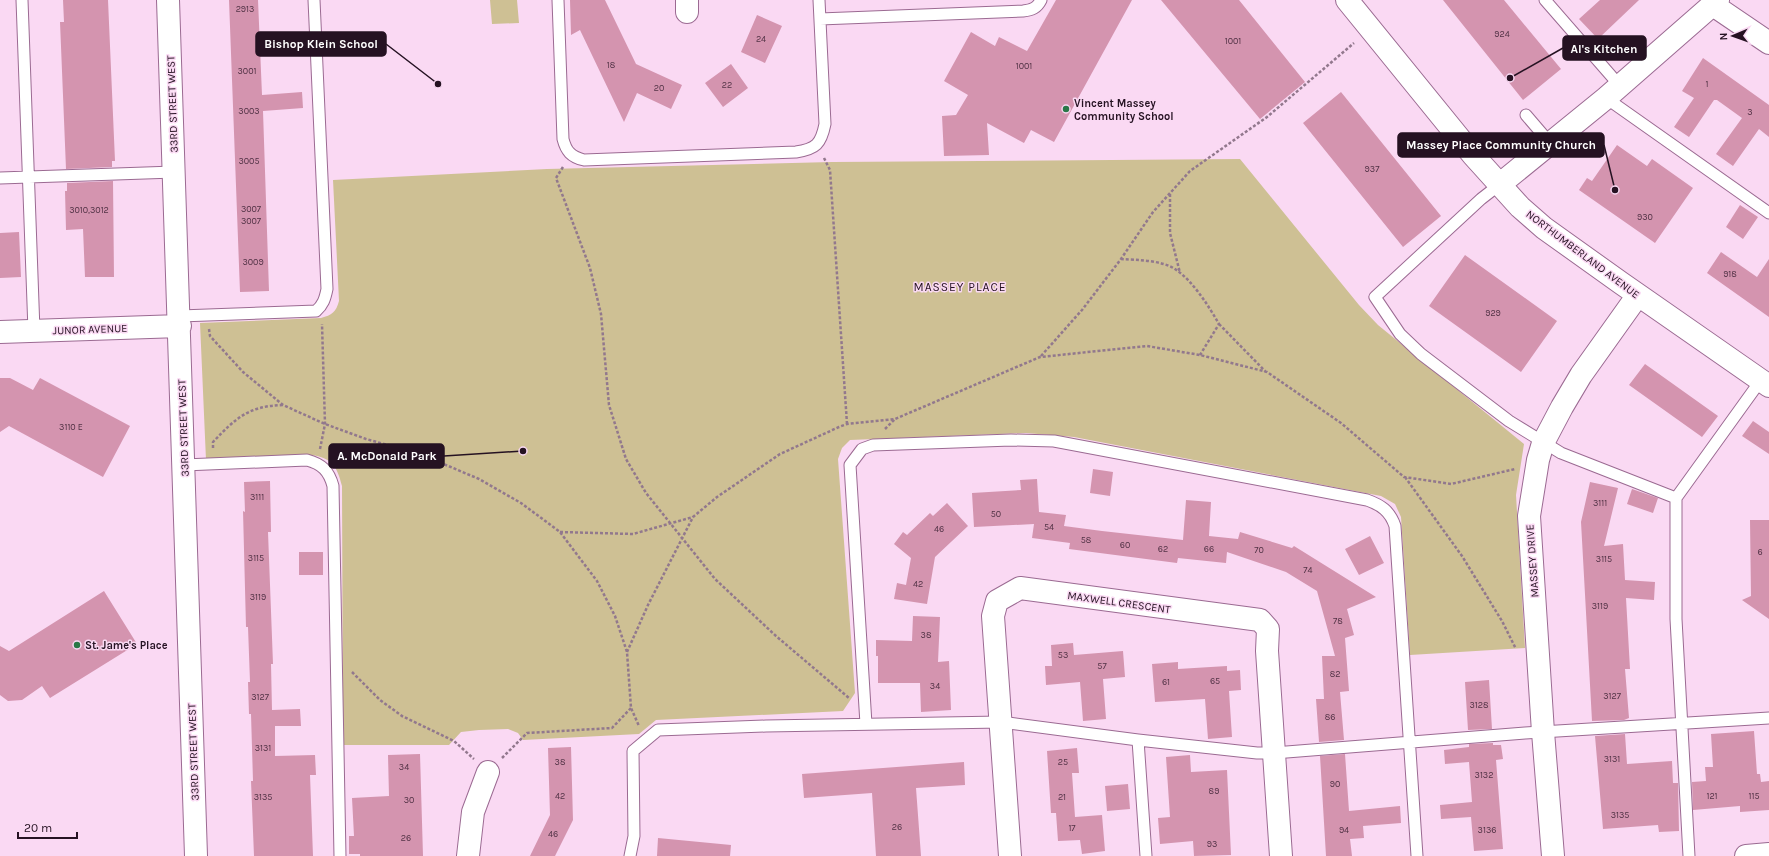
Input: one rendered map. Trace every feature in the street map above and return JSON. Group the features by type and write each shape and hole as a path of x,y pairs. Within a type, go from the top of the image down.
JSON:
{"street":[{"name":"33RD STREET WEST","path":"168,0 180,321 196,856"},
{"name":"NORTHUMBERLAND AVENUE","path":"1347,0 1499,185 1544,228 1765,383"},
{"path":"1499,185 1613,92 1716,2 1769,43"},
{"name":"MASSEY DRIVE","path":"1553,856 1543,732 1529,516 1538,460 1543,443 1581,375 1638,295"},
{"name":"JUNOR AVENUE","path":"0,332 180,321"},
{"name":"MAXWELL CRESCENT","path":"1010,856 993,616 998,601 1020,588 1260,620 1268,629 1267,651 1281,856"},
{"path":"468,856 473,812 488,772"},
{"path":"1746,856 1769,854"}],"lane":[{"path":"22,0 34,331"},
{"path":"180,321 208,316 316,311 322,306 326,289 314,0"},
{"path":"558,0 563,139 565,147 570,154 584,160 796,152 808,150 817,145 823,135 825,124 819,0"},
{"path":"820,19 1023,11 1031,10 1038,6 1041,0"},
{"path":"1545,0 1613,92 1769,213"},
{"path":"1526,115 1550,143"},
{"path":"0,178 174,172"},
{"path":"1499,185 1481,199 1375,297 1400,334 1421,354 1509,421 1561,453 1676,498"},
{"path":"1689,856 1676,619 1676,498 1765,383"},
{"path":"866,724 850,465 862,449 873,445 1012,440 1054,441 1367,500 1386,509 1395,526 1408,742 1417,856"},
{"path":"184,465 307,460 316,462 325,469 330,476 333,486 340,856"},
{"path":"630,856 634,836 633,752 658,730 1001,722 1138,740 1257,753 1274,753 1543,732 1769,718"},
{"path":"1138,740 1146,856"}],"path":[{"path":"1040,356 1082,310 1121,259 1153,212 1190,172 1267,117 1354,43"},
{"path":"817,145 830,170 847,424"},
{"path":"570,154 556,178 590,268 601,314 609,405 626,459 646,493 715,579 776,636 865,710"},
{"path":"1170,194 1170,233 1180,274"},
{"path":"1121,259 1146,260 1174,268 1188,281 1219,324 1267,372"},
{"path":"316,462 325,424 322,306"},
{"path":"208,316 210,336 219,347 243,372 283,405 325,424 366,439 420,454 479,479 521,503 560,532 597,581 616,616 627,652 630,708 646,740"},
{"path":"1200,355 1219,324"},
{"path":"213,465 213,442 225,430 248,412 265,406 283,405"},
{"path":"1404,477 1462,556 1502,621 1520,656"},
{"path":"560,532 633,534 694,517"},
{"path":"336,655 380,700 402,716 454,741 488,772"},
{"path":"519,740 527,733 612,728 630,708"}],"shaded area":[{"path":"490,0 517,0 519,23 492,24"},
{"path":"1240,159 1359,305 1378,325 1524,444 1516,495 1525,648 1410,655 1401,517 1395,504 1381,496 1074,437 1026,433 850,440 842,448 838,459 855,693 843,711 656,720 639,734 523,740 518,733 508,729 479,730 461,732 449,745 343,745 342,486 336,468 324,458 311,455 206,460 200,323 321,318 328,316 333,312 339,301 333,180 547,169 832,162"}],"building":[{"path":"63,0 108,0 115,161 112,161 112,167 66,169 60,22 64,22"},
{"path":"229,0 258,0 262,95 302,92 303,108 263,111 269,291 240,292"},
{"path":"570,0 605,0 636,64 682,85 671,109 637,93 624,122 580,30 571,35"},
{"path":"1056,0 1132,0 1054,142 1031,130 1024,143 987,123 989,155 944,156 942,116 956,115 968,95 944,81 971,32 995,46 999,37 1027,51"},
{"path":"1161,0 1239,0 1305,82 1260,119"},
{"path":"1443,0 1504,0 1561,69 1523,100"},
{"path":"1600,0 1639,0 1598,39 1579,19"},
{"path":"757,15 782,26 765,63 741,52"},
{"path":"1703,58 1769,105 1769,137 1759,129 1733,166 1716,154 1742,118 1717,100 1714,100 1689,137 1674,127 1694,98 1682,91"},
{"path":"731,64 748,88 723,107 705,83"},
{"path":"1341,92 1441,216 1403,247 1303,123"},
{"path":"1617,145 1647,166 1652,159 1693,188 1655,243 1579,190 1587,178 1592,181"},
{"path":"113,181 114,277 85,277 83,229 66,230 65,191 67,191 67,183"},
{"path":"1740,205 1758,217 1743,239 1726,227"},
{"path":"19,232 21,277 0,278 0,233"},
{"path":"1721,252 1757,277 1769,259 1769,317 1707,273"},
{"path":"1465,255 1557,321 1521,372 1429,306"},
{"path":"1645,364 1718,416 1702,437 1629,385"},
{"path":"0,378 10,378 33,390 40,378 130,426 103,477 9,426 0,432"},
{"path":"1753,421 1769,432 1769,454 1742,436"},
{"path":"1093,469 1113,472 1110,496 1090,493"},
{"path":"1037,479 1039,512 1066,515 1064,526 1183,540 1186,500 1211,502 1209,536 1238,539 1240,532 1292,548 1294,546 1376,597 1347,609 1354,635 1345,638 1349,691 1340,692 1344,740 1319,742 1316,699 1324,699 1322,656 1335,656 1317,591 1286,572 1227,552 1226,563 1178,558 1177,563 1069,549 1070,543 1032,538 1034,524 974,527 972,493 1021,490 1020,480"},
{"path":"270,481 271,532 268,532 273,664 271,664 272,710 300,709 301,726 275,726 275,756 315,755 316,775 310,775 313,856 254,856 251,781 253,781 251,714 249,714 248,682 250,682 248,627 246,627 243,511 245,512 244,482"},
{"path":"1590,482 1618,488 1604,546 1623,544 1625,580 1655,582 1654,600 1626,598 1630,669 1625,669 1629,718 1624,720 1592,721 1581,522"},
{"path":"1632,489 1658,498 1653,513 1627,504"},
{"path":"947,503 968,526 935,557 927,604 894,599 897,583 906,585 911,558 894,544 903,532 907,535 930,513 933,516"},
{"path":"1750,520 1769,520 1769,619 1742,600 1751,596"},
{"path":"1370,536 1384,563 1359,575 1345,549"},
{"path":"299,552 323,552 323,575 299,575"},
{"name":"St. Jame's Place","path":"104,591 137,644 50,698 42,686 22,700 8,701 0,695 0,646 9,651"},
{"path":"913,616 940,617 938,662 949,661 951,710 921,712 920,683 878,683 878,656 876,656 876,640 912,641"},
{"path":"1073,643 1074,655 1123,651 1125,677 1103,679 1106,719 1083,721 1080,682 1046,685 1045,666 1052,666 1051,645"},
{"path":"1178,662 1178,669 1227,666 1227,671 1240,670 1241,690 1229,691 1232,737 1208,739 1205,699 1155,702 1152,664"},
{"path":"1489,680 1492,729 1468,730 1465,682"},
{"path":"1754,731 1757,774 1760,774 1761,782 1769,781 1769,810 1740,812 1740,806 1693,810 1692,782 1706,781 1705,767 1713,767 1711,734"},
{"path":"1625,734 1627,764 1672,761 1673,783 1678,783 1679,831 1659,832 1658,825 1603,829 1595,736"},
{"path":"1493,743 1493,745 1501,745 1503,759 1496,760 1503,849 1474,851 1471,817 1441,819 1440,805 1472,802 1469,762 1445,764 1444,750 1469,747 1469,744"},
{"path":"571,747 573,820 555,856 530,856 550,815 548,748"},
{"path":"1077,748 1079,773 1072,773 1075,817 1102,815 1105,851 1082,854 1080,840 1058,841 1056,813 1051,813 1047,751"},
{"path":"420,754 423,856 360,856 360,854 349,854 349,836 354,836 352,798 389,796 388,755"},
{"path":"1345,754 1349,811 1400,806 1401,823 1363,826 1364,838 1350,839 1352,856 1326,856 1320,756"},
{"path":"1190,755 1191,772 1227,770 1231,855 1194,856 1193,841 1160,844 1158,818 1170,817 1166,757"},
{"path":"964,762 965,785 916,788 921,856 876,856 872,793 804,798 802,774"},
{"path":"1128,784 1130,809 1107,811 1105,786"},
{"path":"658,838 731,845 730,856 657,856"}],"place":[{"name":"Al's Kitchen","path":"1510,78"},
{"name":"Bishop Klein School","path":"438,84"},
{"name":"Vincent Massey Community School","path":"1066,109"},
{"name":"Massey Place Community Church","path":"1615,190"},
{"name":"A. McDonald Park","path":"523,451"},
{"name":"St. Jame's Place","path":"77,645"}],"district":[{"name":"MASSEY PLACE","path":"960,287"}]}
